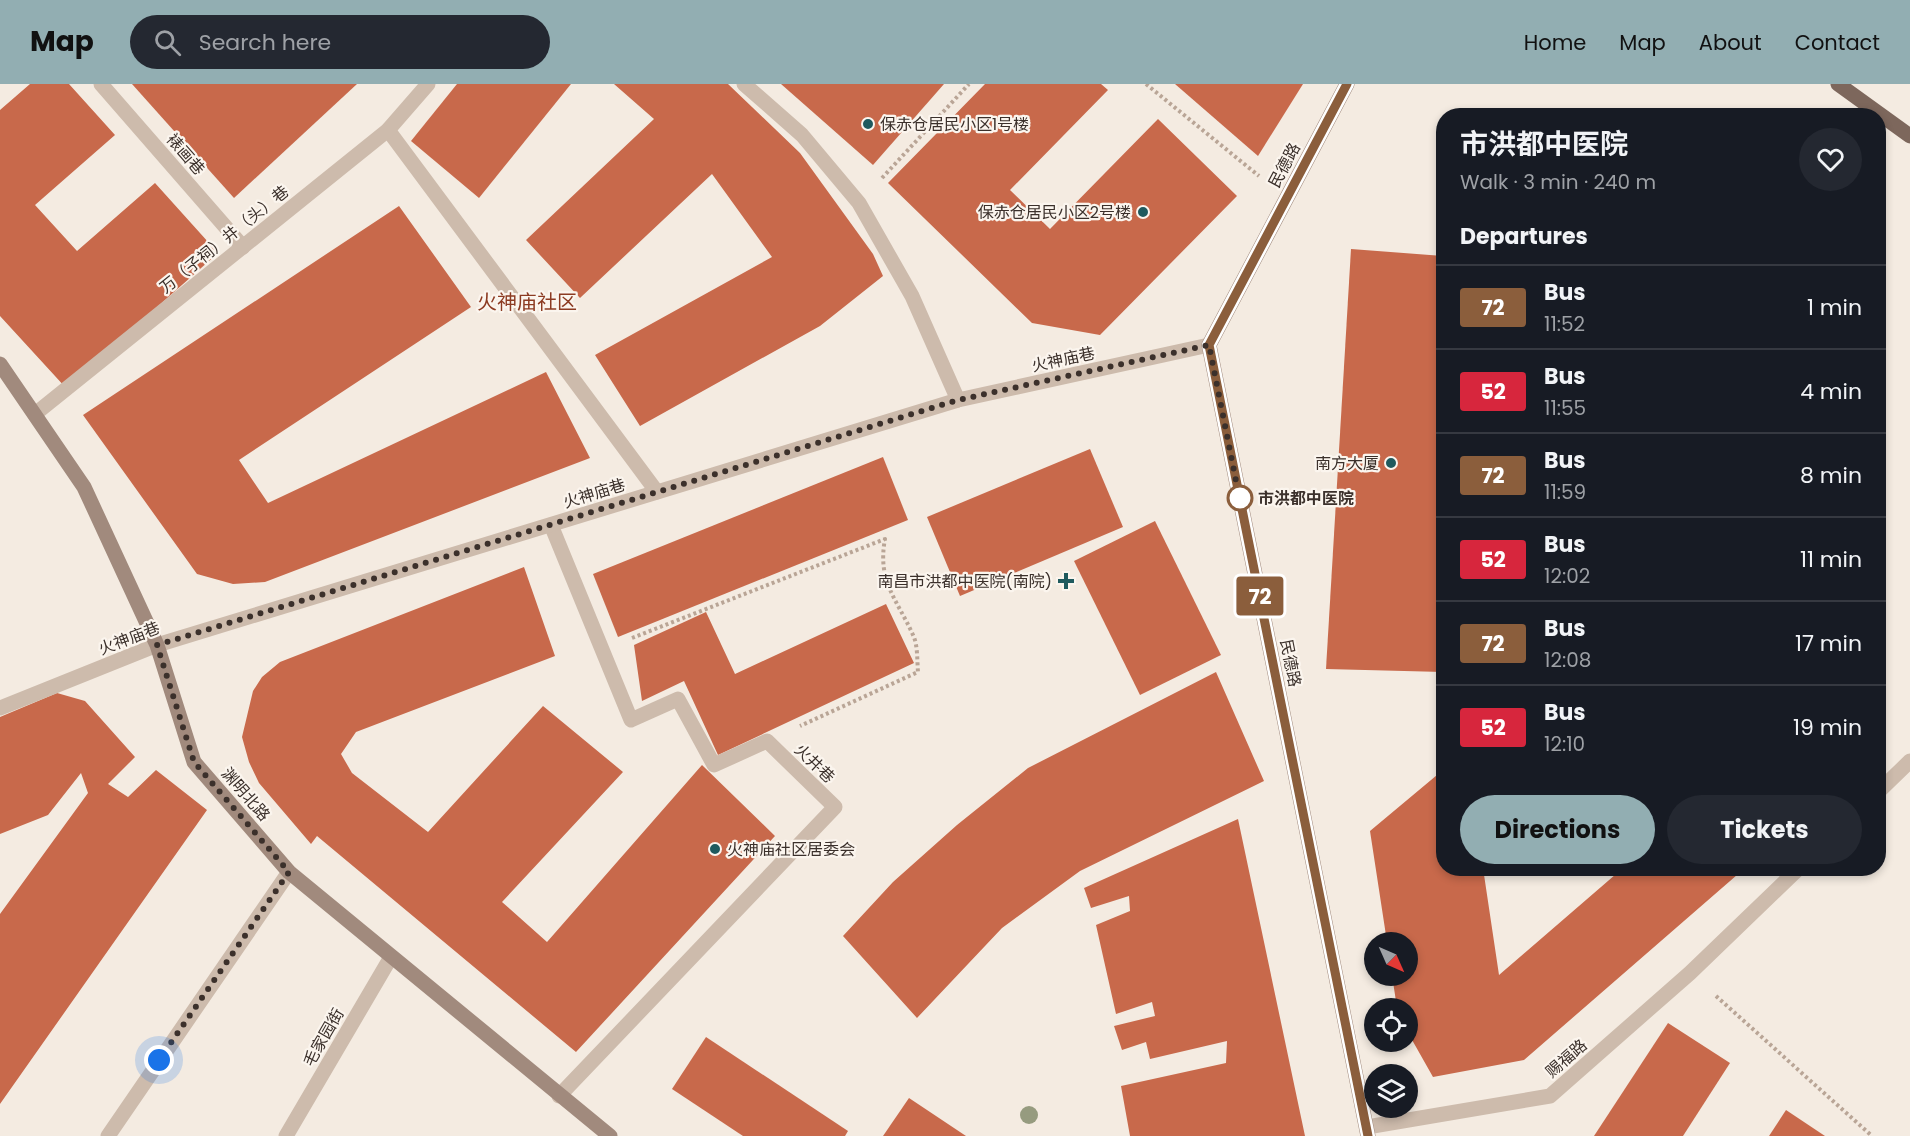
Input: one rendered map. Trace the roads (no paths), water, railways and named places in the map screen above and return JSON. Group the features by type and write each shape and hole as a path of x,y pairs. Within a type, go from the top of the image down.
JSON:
{"main road":[{"name":"民德路","path":"1347,84 1209,345 1368,1131"},
{"path":"1838,84 1871,108"},
{"path":"1886,119 1910,136"},
{"name":"渊明北路","path":"0,364 84,487 157,645 194,762 289,872 610,1136"}],"street":[{"name":"裱画巷","path":"101,84 243,247"},
{"name":"万（子祠）井（头）巷","path":"35,414 388,130 428,84"},
{"path":"744,84 802,135 859,203 912,296 958,400"},
{"path":"388,130 657,492"},
{"name":"火神庙巷","path":"0,708 157,645 958,400 1209,345"},
{"name":"火井巷","path":"551,525 631,720 678,699 714,765 767,741 835,807 559,1096"},
{"path":"1886,784 1910,762"},
{"path":"108,1136 289,872"},
{"name":"赐福路","path":"1368,1131 1551,1096 1690,973 1791,876"},
{"name":"毛家园街","path":"286,1136 391,957"}],"place":[{"name":"保赤仓居民小区1号楼","path":"868,124"},
{"name":"保赤仓居民小区2号楼","path":"1143,212"},
{"name":"南方大厦","path":"1391,463"},
{"name":"市洪都中医院","path":"1240,498"},
{"name":"南昌市洪都中医院(南院)","path":"1066,581"},
{"name":"火神庙社区居委会","path":"715,849"}],"district":[{"name":"火神庙社区","path":"527,302"}]}
